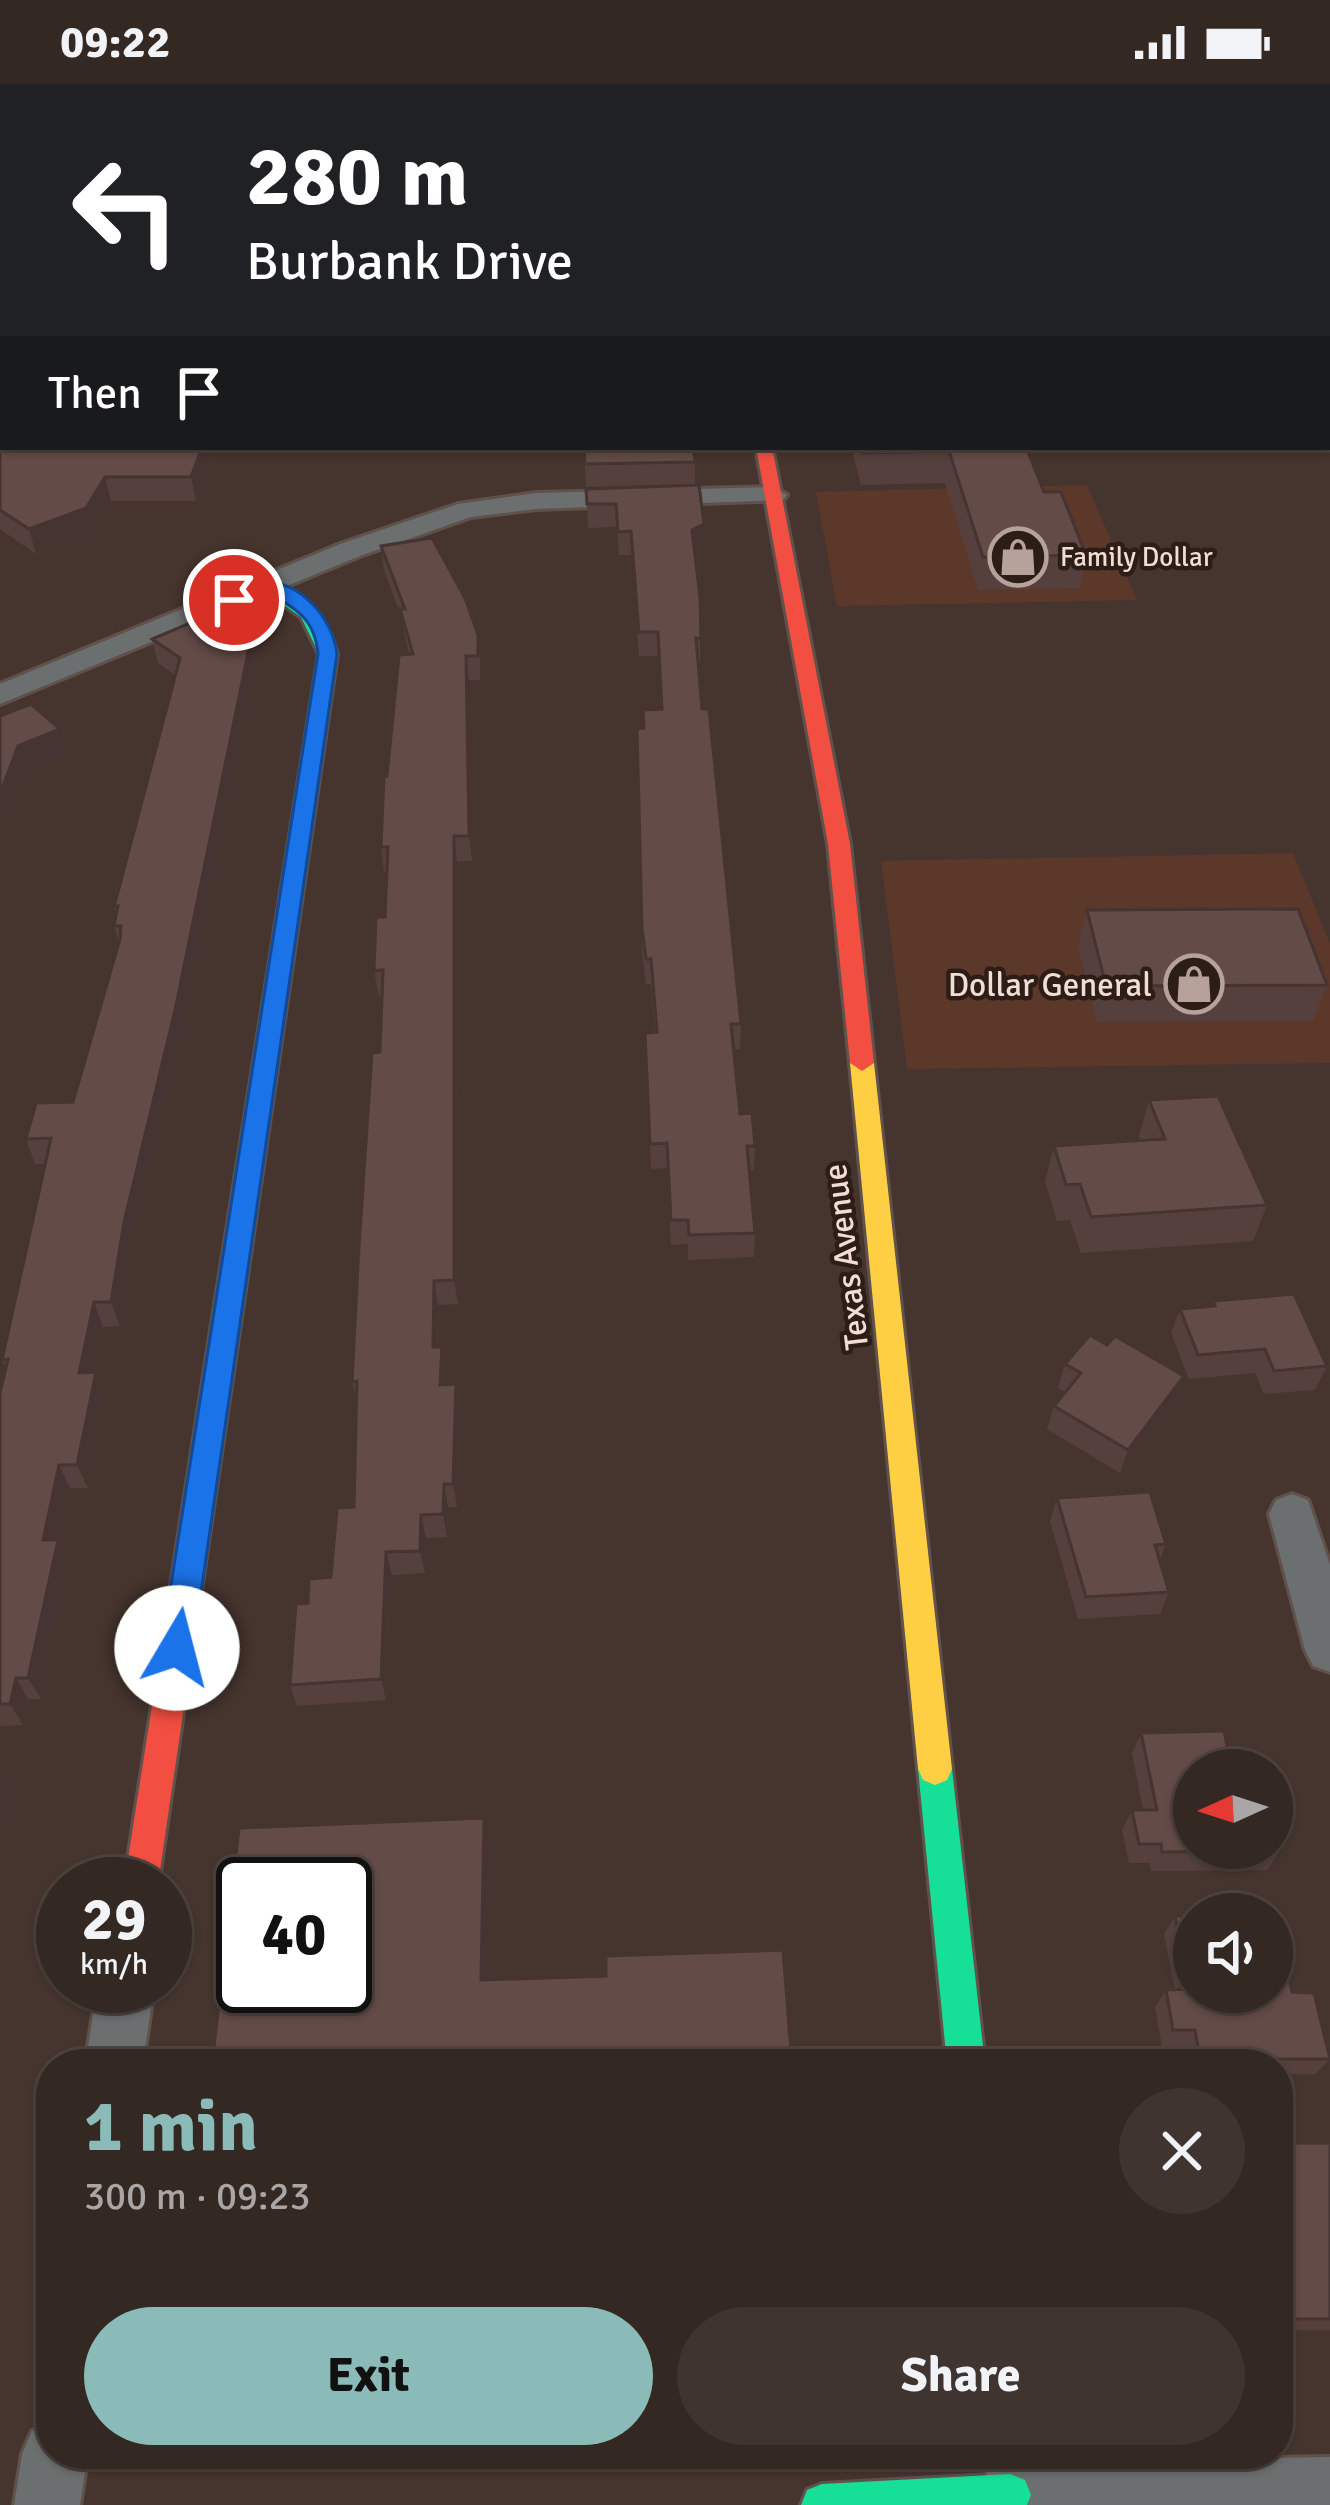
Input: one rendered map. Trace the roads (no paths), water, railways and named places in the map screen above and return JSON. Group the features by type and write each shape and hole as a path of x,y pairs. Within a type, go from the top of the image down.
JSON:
{"main road":[{"name":"Texas Avenue","path":"765,450 839,844 963,2049"},
{"path":"145,1857 328,654 325,629 305,606 268,586"},
{"path":"822,2505 1009,2492"}],"street":[{"path":"0,695 409,527 467,510 536,501 774,495"},
{"path":"1292,1514 1330,1650"},
{"path":"116,2049 122,2013"},
{"path":"47,2505 53,2469"},
{"path":"1009,2492 1330,2490"}],"place":[{"name":"Family Dollar","path":"1018,557"},
{"name":"Dollar General","path":"1194,984"}]}
